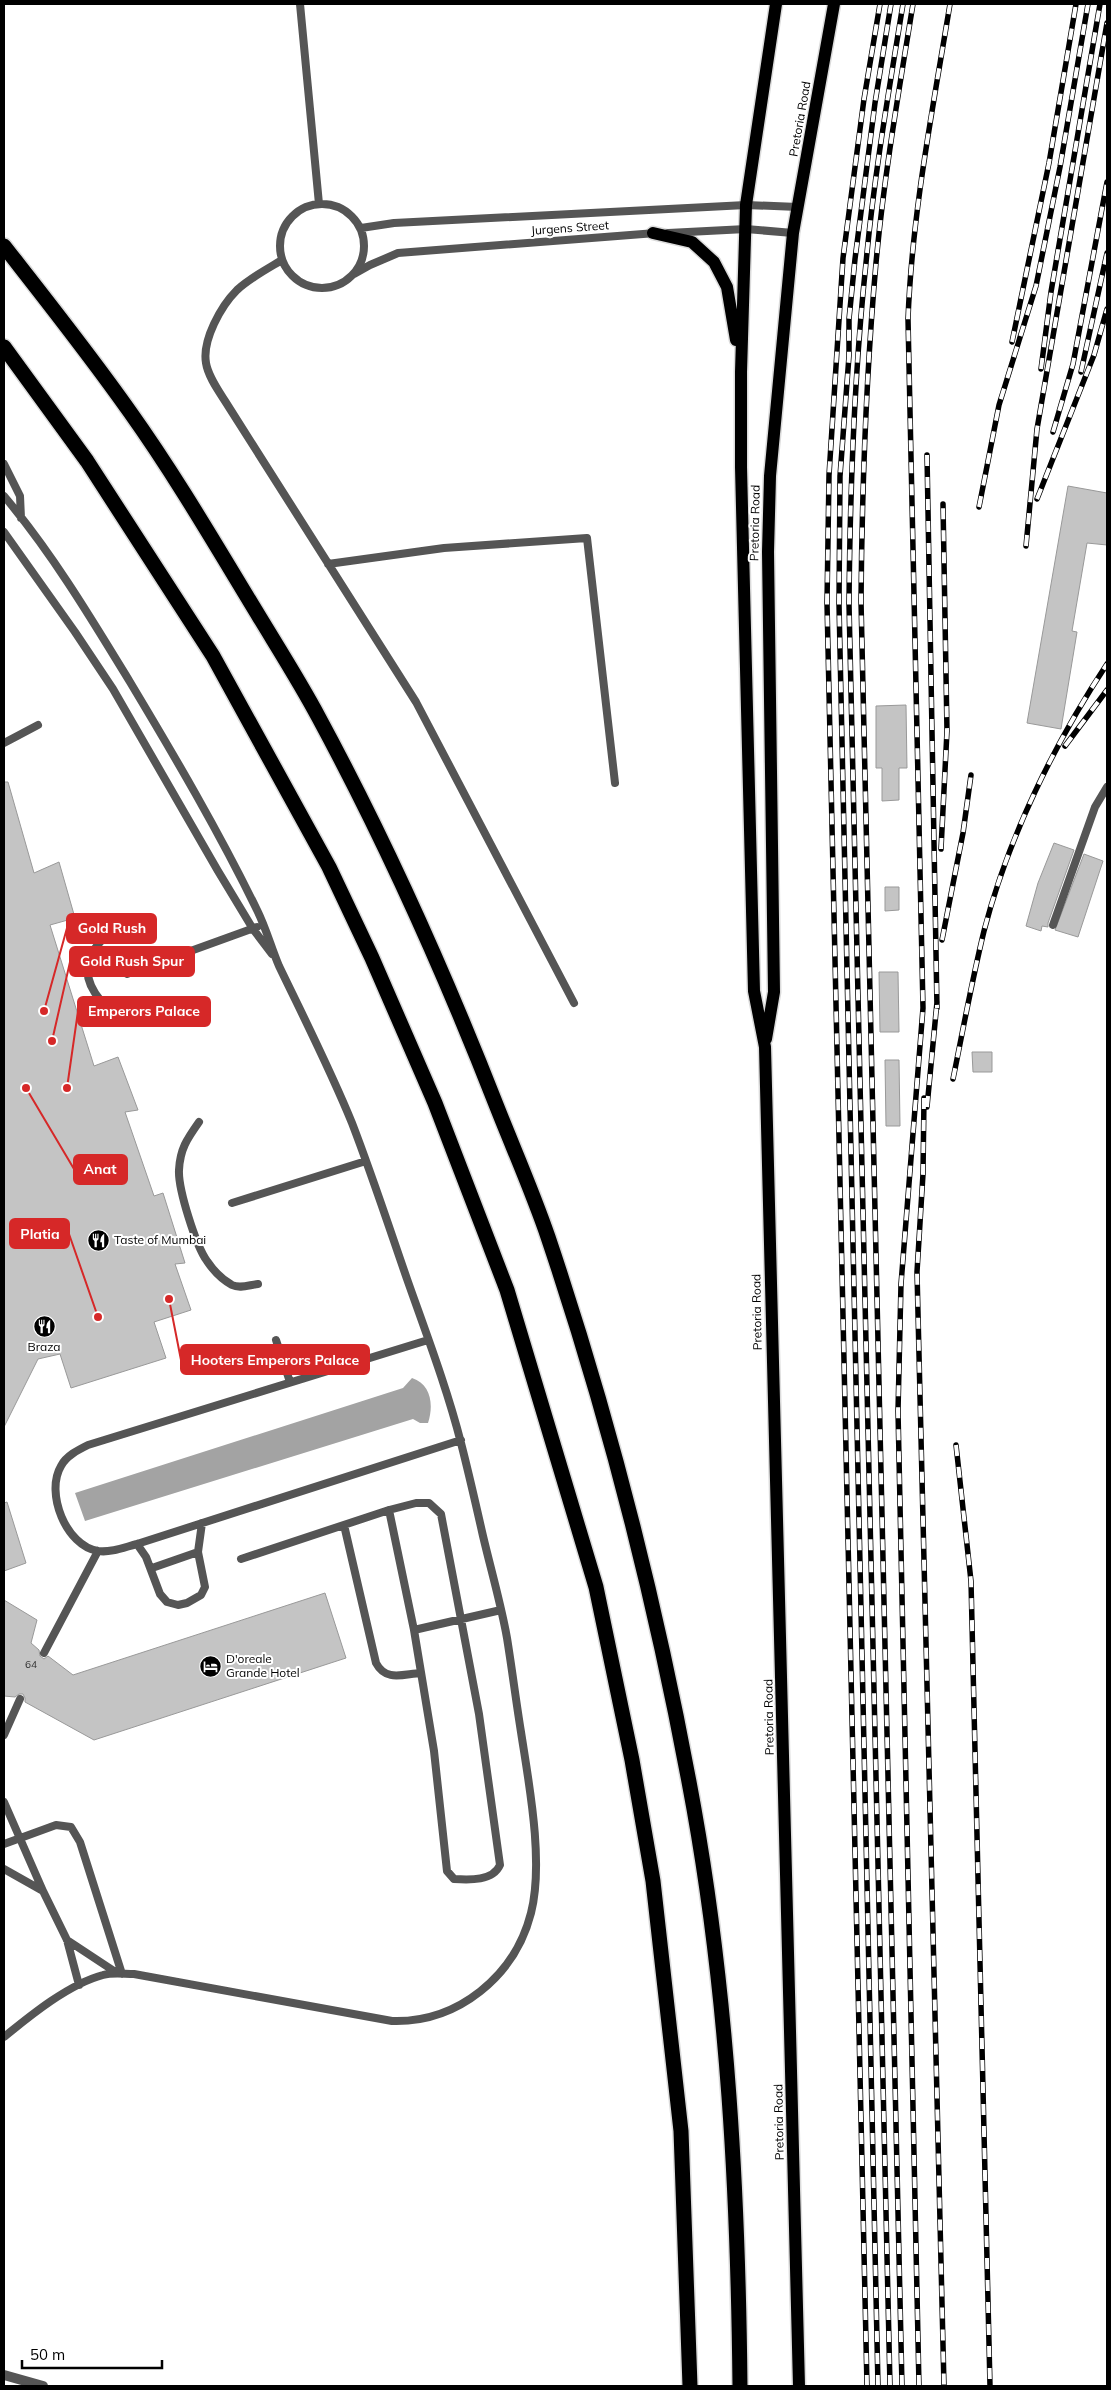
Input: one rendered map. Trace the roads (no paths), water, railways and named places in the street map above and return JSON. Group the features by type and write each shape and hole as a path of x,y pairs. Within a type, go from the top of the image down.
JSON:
{"highway":[{"path":"4,246 82,346 133,416 214,541 318,714 404,886 471,1042 546,1231 594,1382 630,1510 655,1614 695,1813 713,1947 732,2127 738,2244 740,2386"},
{"path":"4,347 87,461 213,656 328,867 372,958 436,1103 507,1290 596,1587 632,1760 651,1871 681,2131 690,2386"}],"main road":[{"name":"Pretoria Road","path":"776,4 746,205 741,372 741,467 754,991 765,1046 799,2386"},
{"name":"Pretoria Road","path":"765,1046 774,992 768,526 770,476 793,233 834,4"},
{"path":"653,234 692,242 701,248 719,269 728,286 741,372"}],"street":[{"path":"4,2375 43,2386"}],"lane":[{"path":"300,4 319,204"},
{"path":"319,204 332,205 344,209 354,217 361,228 365,252 354,274 343,284 314,288 300,283 289,273 282,260 280,245 283,230 292,217 304,208 319,204"},
{"name":"Jurgens Street","path":"361,228 394,223 746,205 798,207"},
{"name":"Jurgens Street","path":"354,274 370,264 398,253 746,229 793,233"},
{"path":"282,260 246,283 230,298 212,330 206,361 220,393 416,702 574,1003"},
{"path":"4,464 20,496 21,518"},
{"path":"4,496 52,559 87,613 147,711 232,859 263,924 277,962 310,1028 366,1161 461,1440 501,1610 533,1813 536,1885 532,1911 523,1938 504,1968 483,1990 451,2009 434,2015 405,2021 392,2021 134,1974 120,1974 102,1975 79,1985 28,2018 4,2037"},
{"path":"4,532 113,689 253,929 277,962"},
{"path":"328,564 444,548 587,538 615,783"},
{"path":"4,743 38,725"},
{"path":"1053,925 1095,807 1107,787"},
{"path":"127,974 263,924"},
{"path":"107,935 97,944 91,956 86,976 92,990 108,1010 127,1019 149,1020"},
{"path":"199,1122 184,1143 179,1172 195,1234 207,1262 221,1277 240,1287 258,1284"},
{"path":"232,1203 366,1161"},
{"path":"276,1340 290,1382"},
{"path":"428,1340 88,1445 65,1460 60,1468 56,1489 60,1513 73,1538 88,1548 98,1551 137,1544 461,1440"},
{"path":"241,1559 389,1510 416,1503 429,1503 441,1514 479,1714 500,1865 497,1873 491,1876 465,1880 454,1879 447,1871 434,1751 414,1630 389,1510"},
{"path":"137,1544 152,1568 160,1594 167,1602 178,1605 187,1603 201,1595 205,1587 198,1552 202,1523"},
{"path":"344,1525 376,1663 381,1673 386,1675 421,1673"},
{"path":"44,1653 98,1551"},
{"path":"152,1568 198,1552"},
{"path":"414,1630 501,1610"},
{"path":"4,1735 20,1699"},
{"path":"4,1802 67,1940 79,1985"},
{"path":"4,1844 56,1825 71,1828 76,1834 120,1974"},
{"path":"4,1870 43,1891"},
{"path":"67,1940 120,1974"}],"railway":[{"path":"867,2386 827,603 829,475 843,258 864,99 880,4"},
{"path":"878,2386 839,604 840,476 849,356 849,319 875,103 891,4"},
{"path":"890,2386 849,604 853,433 858,348 869,230 903,4"},
{"path":"902,2386 861,601 865,432 876,263 897,101 913,4"},
{"path":"919,2386 898,1411 901,1284 923,1008 908,319 910,279 919,200 950,4"},
{"path":"1012,342 1049,163 1076,4"},
{"path":"979,507 999,405 1036,286 1060,167 1088,4"},
{"path":"1041,369 1051,292 1100,4"},
{"path":"1026,546 1037,429 1107,23"},
{"path":"1053,432 1073,364 1107,182"},
{"path":"1081,372 1107,253"},
{"path":"1037,499 1094,355 1107,309"},
{"path":"927,455 937,1008"},
{"path":"941,849 947,731 943,504"},
{"path":"953,1079 984,931 1006,861 1019,827 1051,759 1107,664"},
{"path":"1065,746 1107,690"},
{"path":"942,940 963,833 971,775"},
{"path":"927,1107 937,1002"},
{"path":"924,1098 923,1174 917,1272 944,2386"},
{"path":"956,1445 971,1581 990,2386"}],"place":[{"name":"Gold Rush","path":"44,1011"},
{"name":"Gold Rush Spur","path":"52,1041"},
{"name":"Anat","path":"26,1088"},
{"name":"Emperors Palace","path":"67,1088"},
{"name":"Taste of Mumbai","path":"98,1240"},
{"name":"Hooters Emperors Palace","path":"169,1299"},
{"name":"Platia","path":"98,1317"},
{"name":"Braza","path":"44,1326"},
{"name":"D'oreale Grande Hotel","path":"210,1666"}]}
